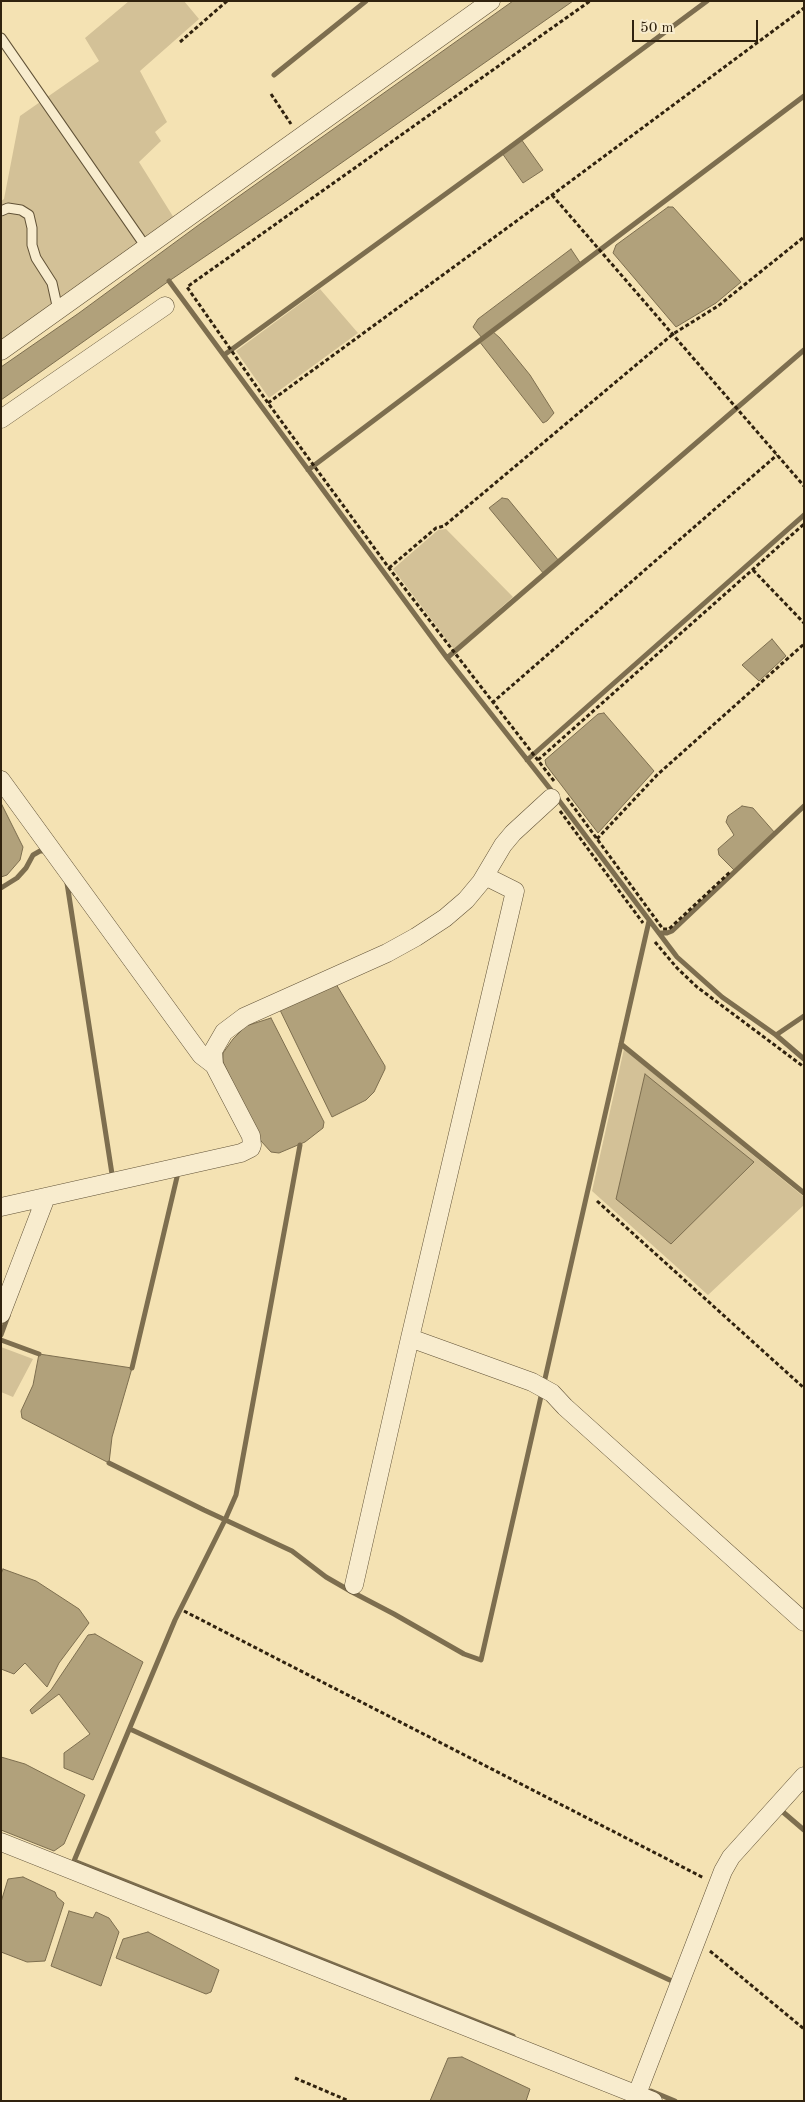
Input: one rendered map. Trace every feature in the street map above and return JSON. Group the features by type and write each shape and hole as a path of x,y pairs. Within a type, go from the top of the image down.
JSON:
{"street":[{"path":"1,351 492,1"},
{"path":"1,419 164,306"},
{"path":"1,780 201,1055 214,1065 251,1136 252,1145 251,1148 241,1153 1,1207"},
{"path":"214,1065 214,1051 224,1032 244,1017 386,953 416,937 445,918 466,900 485,876 503,845 513,833 556,791"},
{"path":"354,1585 515,891 485,876"},
{"path":"1,1314 46,1197"},
{"path":"410,1338 532,1382 547,1390 804,1622"},
{"path":"1,1842 645,2097 697,1939 731,1857 804,1776"}],"lane":[{"path":"1,38 146,247"},
{"path":"1,211 8,208 21,210 29,215 34,252 52,283 58,310"}],"path":[{"path":"180,42 227,1"},
{"path":"590,1 187,287 268,403 389,568 538,760 556,791 643,923"},
{"path":"268,403 804,8"},
{"path":"271,94 301,138"},
{"path":"552,195 804,486"},
{"path":"389,568 436,528 444,526 673,334 733,294 804,237"},
{"path":"492,703 777,455"},
{"path":"538,760 804,524"},
{"path":"753,570 804,623"},
{"path":"597,839 657,775 804,644"},
{"path":"556,791 597,839 663,929 669,929 730,872"},
{"path":"655,942 677,968 697,987 804,1067"},
{"path":"597,1201 804,1388"},
{"path":"184,1612 718,1885"},
{"path":"697,1939 804,2029"},
{"path":"295,2078 349,2101"}],"shaded area":[{"path":"129,1 184,1 199,19 140,71 167,122 155,132 161,141 139,162 174,218 1,341 1,201 4,199 20,116 99,61 85,38"},
{"path":"513,1 573,1 1,400 1,367"},
{"path":"521,139 543,170 523,183 502,153"},
{"path":"668,207 673,207 741,282 716,303 676,327 613,253 616,245"},
{"path":"571,249 581,264 492,331 530,375 554,413 543,423 479,341 482,338 473,327 478,319"},
{"path":"320,289 358,333 269,398 236,351"},
{"path":"502,498 508,499 559,561 544,574 489,508"},
{"path":"446,529 513,597 454,649 393,569 438,530"},
{"path":"772,639 786,656 759,681 742,665"},
{"path":"604,713 654,771 598,833 546,765 545,760 598,714"},
{"path":"1,803 23,847 20,860 7,875 1,877"},
{"path":"742,806 753,808 775,833 735,871 719,855 718,849 734,835 726,822 728,816"},
{"path":"336,984 385,1069 374,1092 366,1100 332,1117 280,1010"},
{"path":"271,1018 324,1122 323,1128 305,1142 279,1153 271,1152 261,1141 223,1062 223,1053 246,1026"},
{"path":"624,1049 804,1197 804,1205 708,1295 592,1191"},
{"path":"645,1074 754,1162 671,1244 616,1199"},
{"path":"1,1347 33,1359 13,1397 1,1392"},
{"path":"39,1354 132,1368 112,1437 109,1463 22,1418 21,1411 33,1385"},
{"path":"3,1569 36,1581 79,1609 89,1623 59,1663 47,1687 25,1663 14,1674 1,1669 1,1574"},
{"path":"95,1634 143,1662 93,1780 64,1768 64,1753 90,1734 59,1694 32,1714 30,1710 51,1690 88,1635"},
{"path":"1,1757 25,1764 85,1795 64,1844 54,1851 1,1830"},
{"path":"23,1877 55,1892 57,1897 64,1903 45,1961 27,1962 1,1952 1,1902 8,1879"},
{"path":"69,1911 93,1918 96,1912 109,1918 119,1932 101,1986 51,1966"},
{"path":"148,1932 219,1970 211,1992 206,1994 116,1958 123,1939"},
{"path":"462,2057 530,2089 526,2101 430,2101 448,2058"}],"waterway":[{"path":"274,75 366,1"},
{"path":"224,355 707,1"},
{"path":"308,470 804,96"},
{"path":"169,281 447,658 551,790 677,957 722,997 776,1035 804,1059"},
{"path":"447,658 804,350"},
{"path":"527,760 804,515"},
{"path":"659,933 672,931 804,806"},
{"path":"1,888 17,878 26,868 33,855 40,851 47,853"},
{"path":"67,883 112,1174"},
{"path":"544,1383 649,921"},
{"path":"776,1035 804,1016"},
{"path":"621,1044 804,1193"},
{"path":"300,1145 236,1495 175,1620 74,1861 513,2036"},
{"path":"132,1368 177,1177"},
{"path":"1,1335 8,1316"},
{"path":"1,1340 39,1354"},
{"path":"109,1463 292,1551 326,1577 352,1592 464,1654 481,1660 542,1392"},
{"path":"130,1729 674,1982"},
{"path":"783,1812 804,1830"},
{"path":"651,2091 675,2101"}]}
